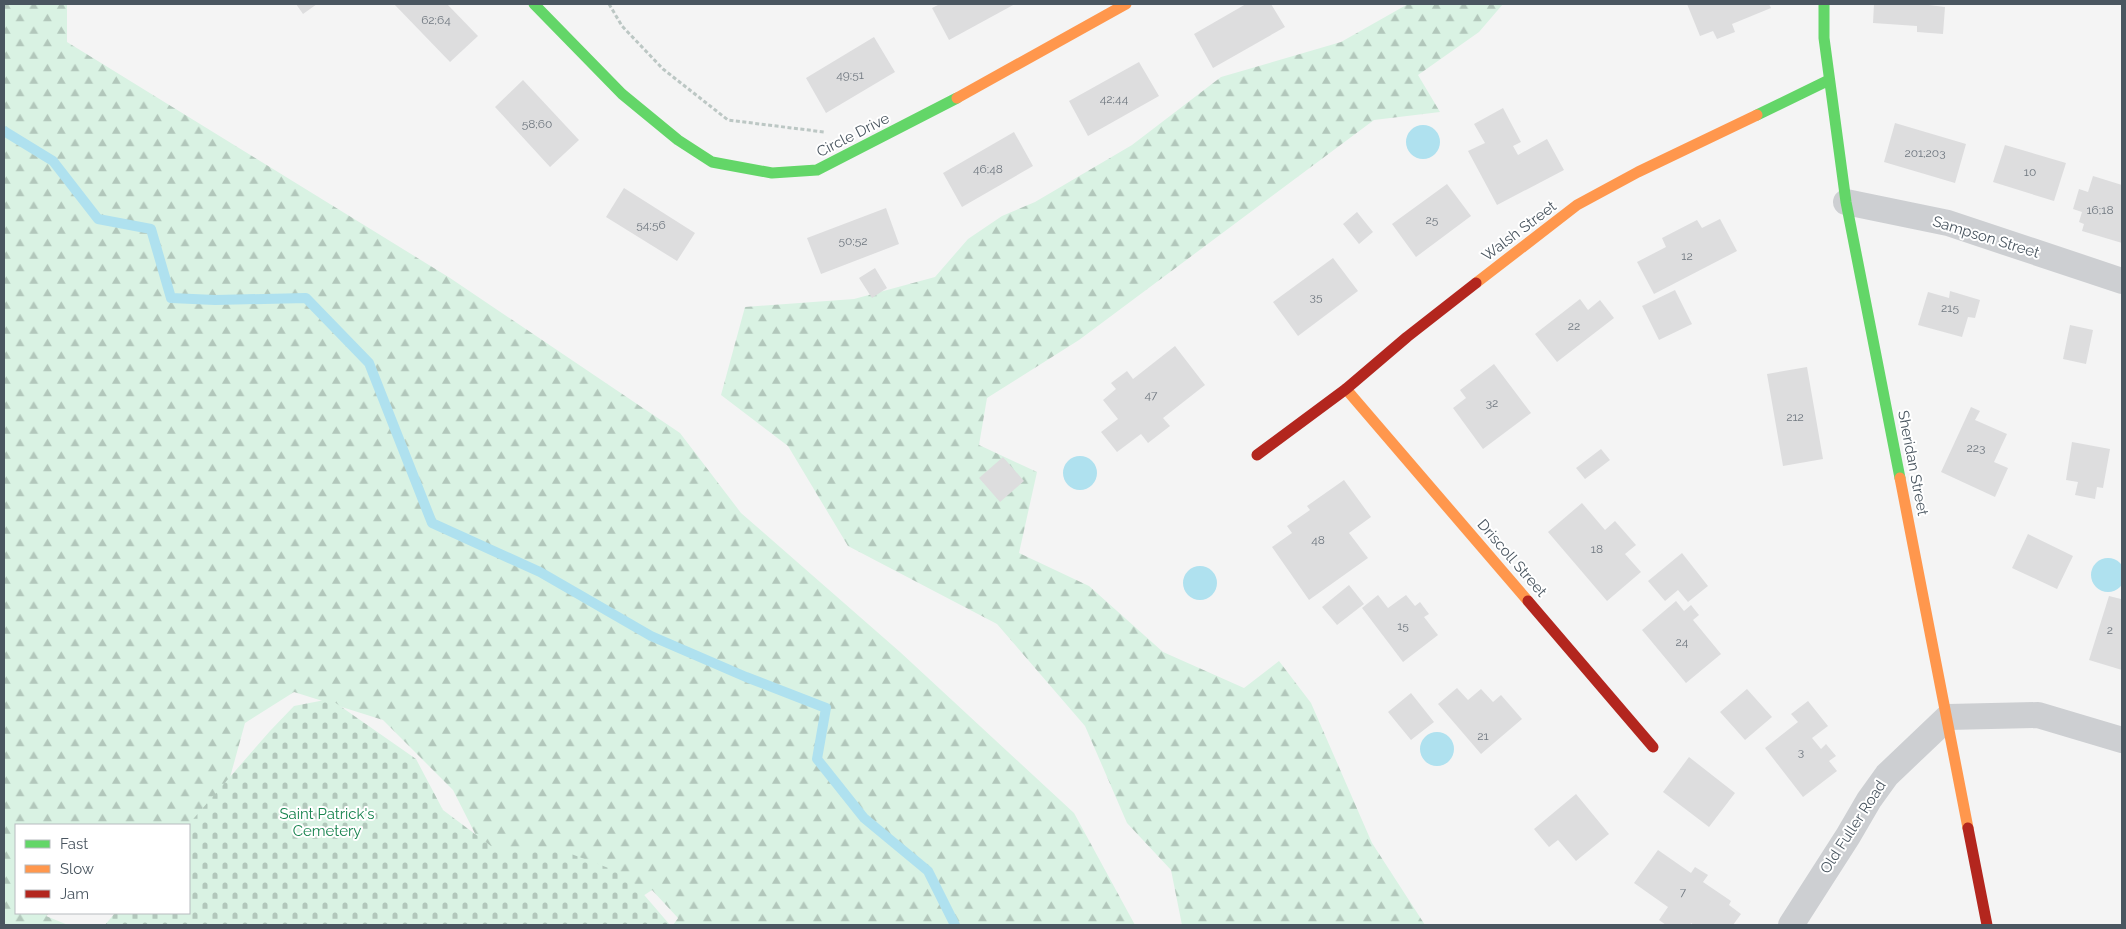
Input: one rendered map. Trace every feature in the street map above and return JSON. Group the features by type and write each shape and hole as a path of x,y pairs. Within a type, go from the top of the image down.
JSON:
{"street":[{"name":"Circle Drive","path":"534,4 622,94 678,140 712,162 772,173 817,170 956,99 1126,4"},
{"name":"Sheridan Street","path":"1824,4 1824,38 1846,202 1948,717 1987,925"},
{"name":"Walsh Street","path":"1257,455 1346,389 1414,332 1577,206 1654,164 1829,80"},
{"name":"Sampson Street","path":"1846,202 1948,223 2122,281"},
{"name":"Driscoll Street","path":"1346,389 1654,747"},
{"path":"1948,717 2038,715 2122,740"},
{"name":"Old Fuller Road","path":"1791,925 1869,800 1887,775 1948,717"}],"path":[{"path":"609,4 622,26 663,69 728,120 830,132"}],"green space":[{"path":"4,4 67,4 67,42 450,278 680,433 741,513 900,652 1074,813 1135,925 673,925 678,918 652,890 599,925 510,903 453,790 383,720 294,692 245,723 199,890 190,824 15,824 15,914 48,914 46,916 68,925 4,925"},
{"path":"1408,4 1503,4 1479,32 1418,75 1440,112 1374,120 1079,340 987,398 979,445 1037,472 1019,553 1089,586 1163,652 1244,688 1279,661 1311,703 1372,843 1425,925 1182,925 1171,870 1127,823 1085,726 997,624 848,546 788,446 721,395 745,307 854,299 935,277 968,239 1002,216 1035,202 1132,145 1221,77 1341,42"},
{"name":"Saint Patrick's Cemetery","path":"330,699 416,759 443,810 495,849 558,849 627,875 670,925 105,925 114,914 190,914 189,824 294,706"}],"water":[{"path":"1423,125 1430,126 1435,130 1439,135 1439,149 1435,154 1430,158 1423,159 1416,158 1411,154 1407,149 1406,142 1407,135 1411,130 1416,126"},
{"path":"1080,456 1087,457 1092,461 1096,466 1096,480 1092,485 1087,489 1080,490 1073,489 1068,485 1064,480 1063,473 1064,466 1068,461 1073,457"},
{"path":"2108,558 2120,563 2125,575 2120,587 2108,592 2096,587 2091,575 2096,563"},
{"path":"1200,566 1207,567 1212,571 1216,576 1216,590 1212,595 1207,599 1200,600 1193,599 1188,595 1184,590 1183,583 1184,576 1188,571 1193,567"},
{"path":"1437,732 1444,733 1449,737 1453,742 1453,756 1449,761 1444,765 1437,766 1430,765 1425,761 1421,756 1420,749 1421,742 1425,737 1430,733"}],"building":[{"path":"296,4 317,4 303,14"},
{"path":"394,4 447,4 478,36 450,62"},
{"path":"940,4 1015,4 949,40 932,8"},
{"path":"1246,4 1271,4 1285,27 1213,68 1194,34"},
{"path":"1687,4 1769,4 1771,8 1732,24 1735,32 1717,39 1713,31 1700,36"},
{"path":"1874,4 1921,4 1945,7 1943,34 1917,32 1917,26 1873,23"},
{"path":"874,37 895,72 826,113 806,78"},
{"path":"1139,62 1159,96 1088,136 1069,101"},
{"path":"523,80 579,140 550,167 495,107"},
{"path":"1503,108 1521,142 1513,146 1518,155 1547,139 1564,170 1497,205 1468,151 1485,143 1474,124"},
{"path":"1895,123 1966,144 1955,183 1884,162"},
{"path":"1014,132 1033,166 962,207 943,173"},
{"path":"2005,145 2066,163 2054,201 1993,182"},
{"path":"2093,176 2122,185 2122,243 2082,231 2084,224 2079,222 2082,212 2073,209 2079,189 2088,192"},
{"path":"1447,184 1471,216 1416,257 1392,224"},
{"path":"624,188 695,233 677,261 606,217"},
{"path":"886,208 899,244 821,274 807,238"},
{"path":"1357,212 1373,232 1359,244 1343,224"},
{"path":"1720,219 1737,251 1654,294 1637,262 1666,247 1662,238 1697,220 1702,228"},
{"path":"1333,258 1358,291 1298,336 1273,302"},
{"path":"875,268 887,288 872,298 859,278"},
{"path":"1675,290 1692,324 1659,340 1642,306"},
{"path":"1950,291 1980,300 1975,318 1968,317 1962,337 1918,325 1928,292 1949,298"},
{"path":"1580,299 1588,310 1600,300 1614,318 1557,362 1535,334"},
{"path":"2070,325 2093,330 2086,364 2063,359"},
{"path":"1175,346 1205,385 1163,418 1170,426 1148,443 1141,434 1117,452 1101,432 1118,419 1103,400 1116,389 1111,383 1127,371 1133,379"},
{"path":"1494,364 1531,413 1483,449 1453,408 1466,398 1460,390"},
{"path":"1807,367 1823,459 1783,466 1767,374"},
{"path":"1971,407 1980,411 1975,420 2007,434 1994,462 2008,468 1995,497 1941,472"},
{"path":"2072,442 2110,449 2103,488 2097,487 2095,499 2075,495 2078,482 2066,480"},
{"path":"1601,449 1610,460 1585,479 1576,468"},
{"path":"1003,457 1024,481 1000,502 979,478"},
{"path":"1344,480 1371,517 1349,533 1368,558 1309,600 1272,547 1292,533 1287,526 1310,510 1307,506"},
{"path":"1582,503 1605,530 1615,521 1636,545 1625,554 1641,572 1607,601 1548,532"},
{"path":"2028,534 2073,556 2057,589 2012,568"},
{"path":"1682,553 1708,586 1688,602 1678,590 1665,601 1648,581"},
{"path":"1349,585 1364,604 1337,625 1322,607"},
{"path":"1378,595 1388,608 1406,595 1415,606 1420,602 1429,614 1424,617 1438,635 1403,662 1362,608"},
{"path":"2109,596 2121,599 2122,596 2122,670 2089,660"},
{"path":"1676,601 1684,611 1691,605 1699,615 1693,620 1721,654 1686,683 1642,630"},
{"path":"1457,688 1468,700 1481,689 1493,702 1501,695 1522,719 1481,754 1438,704"},
{"path":"1747,689 1772,717 1745,740 1720,712"},
{"path":"1411,693 1434,722 1411,740 1388,712"},
{"path":"1808,701 1828,726 1812,738 1821,749 1826,744 1836,756 1829,761 1837,771 1803,797 1765,748 1798,722 1791,714"},
{"path":"1689,757 1735,793 1709,827 1663,792"},
{"path":"1576,794 1609,834 1576,861 1558,840 1549,847 1534,829"},
{"path":"1658,850 1691,873 1695,867 1708,875 1703,882 1731,901 1729,905 1741,914 1733,925 1694,925 1691,923 1690,925 1666,925 1659,920 1668,907 1634,883"}],"waterway":[{"path":"4,131 53,161 98,219 151,229 171,298 215,300 306,298 369,363 432,523 540,572 651,636 746,677 826,708 817,759 864,818 928,871 955,925"}],"traffic: fast":[{"path":"534,4 622,94 678,140 712,162 772,173 817,170 957,98"},
{"path":"1824,4 1824,38 1846,202 1900,478"},
{"path":"1757,115 1829,80"}],"traffic: slow":[{"path":"957,98 1126,4"},
{"path":"1476,283 1577,205 1638,172 1757,115"},
{"path":"1346,389 1528,601"},
{"path":"1900,478 1968,828"}],"traffic: jam":[{"path":"1257,455 1346,389 1407,337 1476,283"},
{"path":"1528,601 1653,747"},
{"path":"1968,828 1987,925"}]}
